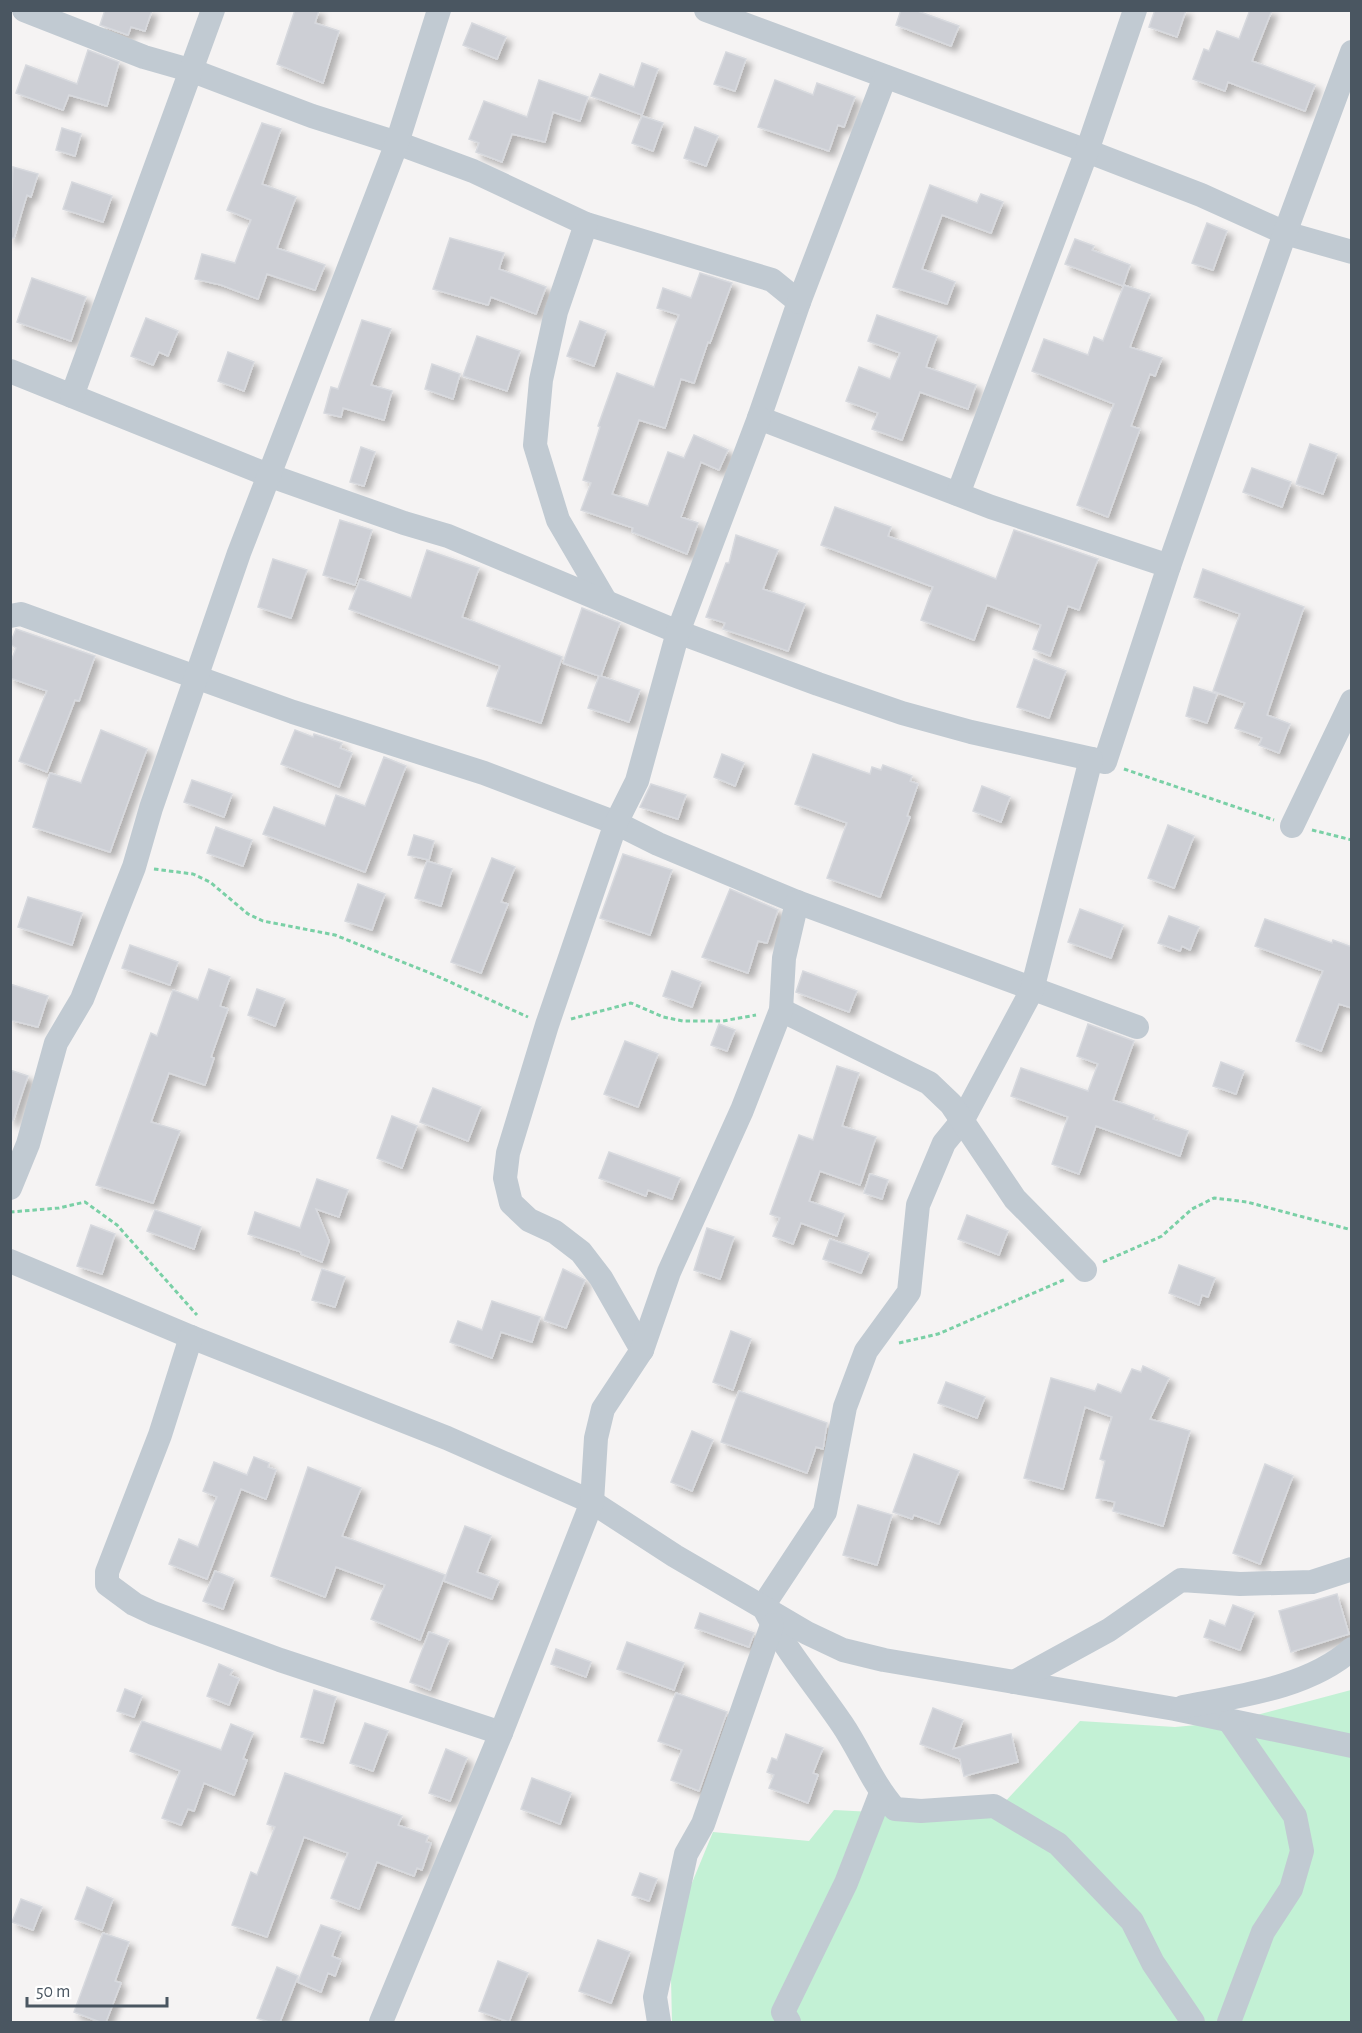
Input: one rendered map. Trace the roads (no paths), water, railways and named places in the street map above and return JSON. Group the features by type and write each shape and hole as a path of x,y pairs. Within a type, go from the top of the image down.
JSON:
{"street":[{"path":"24,10 144,57 193,71 312,116 397,143 473,171 586,224 772,279 799,302"},
{"path":"72,396 193,71 213,10"},
{"path":"10,1188 27,1144 56,1043 82,999 134,867 170,751 197,679 239,553 397,143 439,10"},
{"path":"706,10 1087,151 1201,195 1285,233 1352,252"},
{"path":"958,494 1087,151 1134,10"},
{"path":"659,2022 655,1997 686,1854 703,1824 767,1615 825,1512 845,1407 866,1351 909,1292 918,1205 944,1143 962,1121 1032,990 1098,761 1169,566 1285,233 1302,194 1352,52"},
{"path":"642,1350 602,1278 581,1252 555,1232 529,1220 511,1203 505,1178 508,1153 547,1025 616,823 637,781 678,632 885,76"},
{"path":"586,224 556,312 541,380 535,445 558,520 606,602"},
{"path":"10,371 268,476 448,536 678,632 902,712 971,732 1098,761"},
{"path":"759,418 1032,522 1169,566"},
{"path":"10,616 21,614 197,679 484,773 616,823 658,844 797,902 1137,1027"},
{"path":"1292,826 1352,701"},
{"path":"381,2022 501,1733 592,1502 596,1438 603,1409 642,1350 669,1272 742,1110 781,1010 784,958 797,902"},
{"path":"781,1010 929,1083 951,1104 1015,1199 1085,1270"},
{"path":"10,1261 194,1326 592,1502 767,1615 843,1650 884,1660 1175,1709 1352,1746"},
{"path":"194,1326 159,1435 107,1572 107,1584 134,1604 153,1612 280,1660 501,1733"},
{"path":"1014,1682 1109,1630 1181,1580 1240,1584 1312,1582 1352,1569"},
{"path":"767,1615 778,1638 842,1725 881,1793 896,1809 921,1811 994,1806 1058,1844 1132,1921 1154,1964 1193,2022"},
{"path":"1175,1709 1290,1683 1336,1663 1352,1649"},
{"path":"1229,2022 1263,1932 1291,1889 1302,1851 1295,1816 1230,1722"},
{"path":"789,2022 783,2012 846,1883 881,1793"}]}
